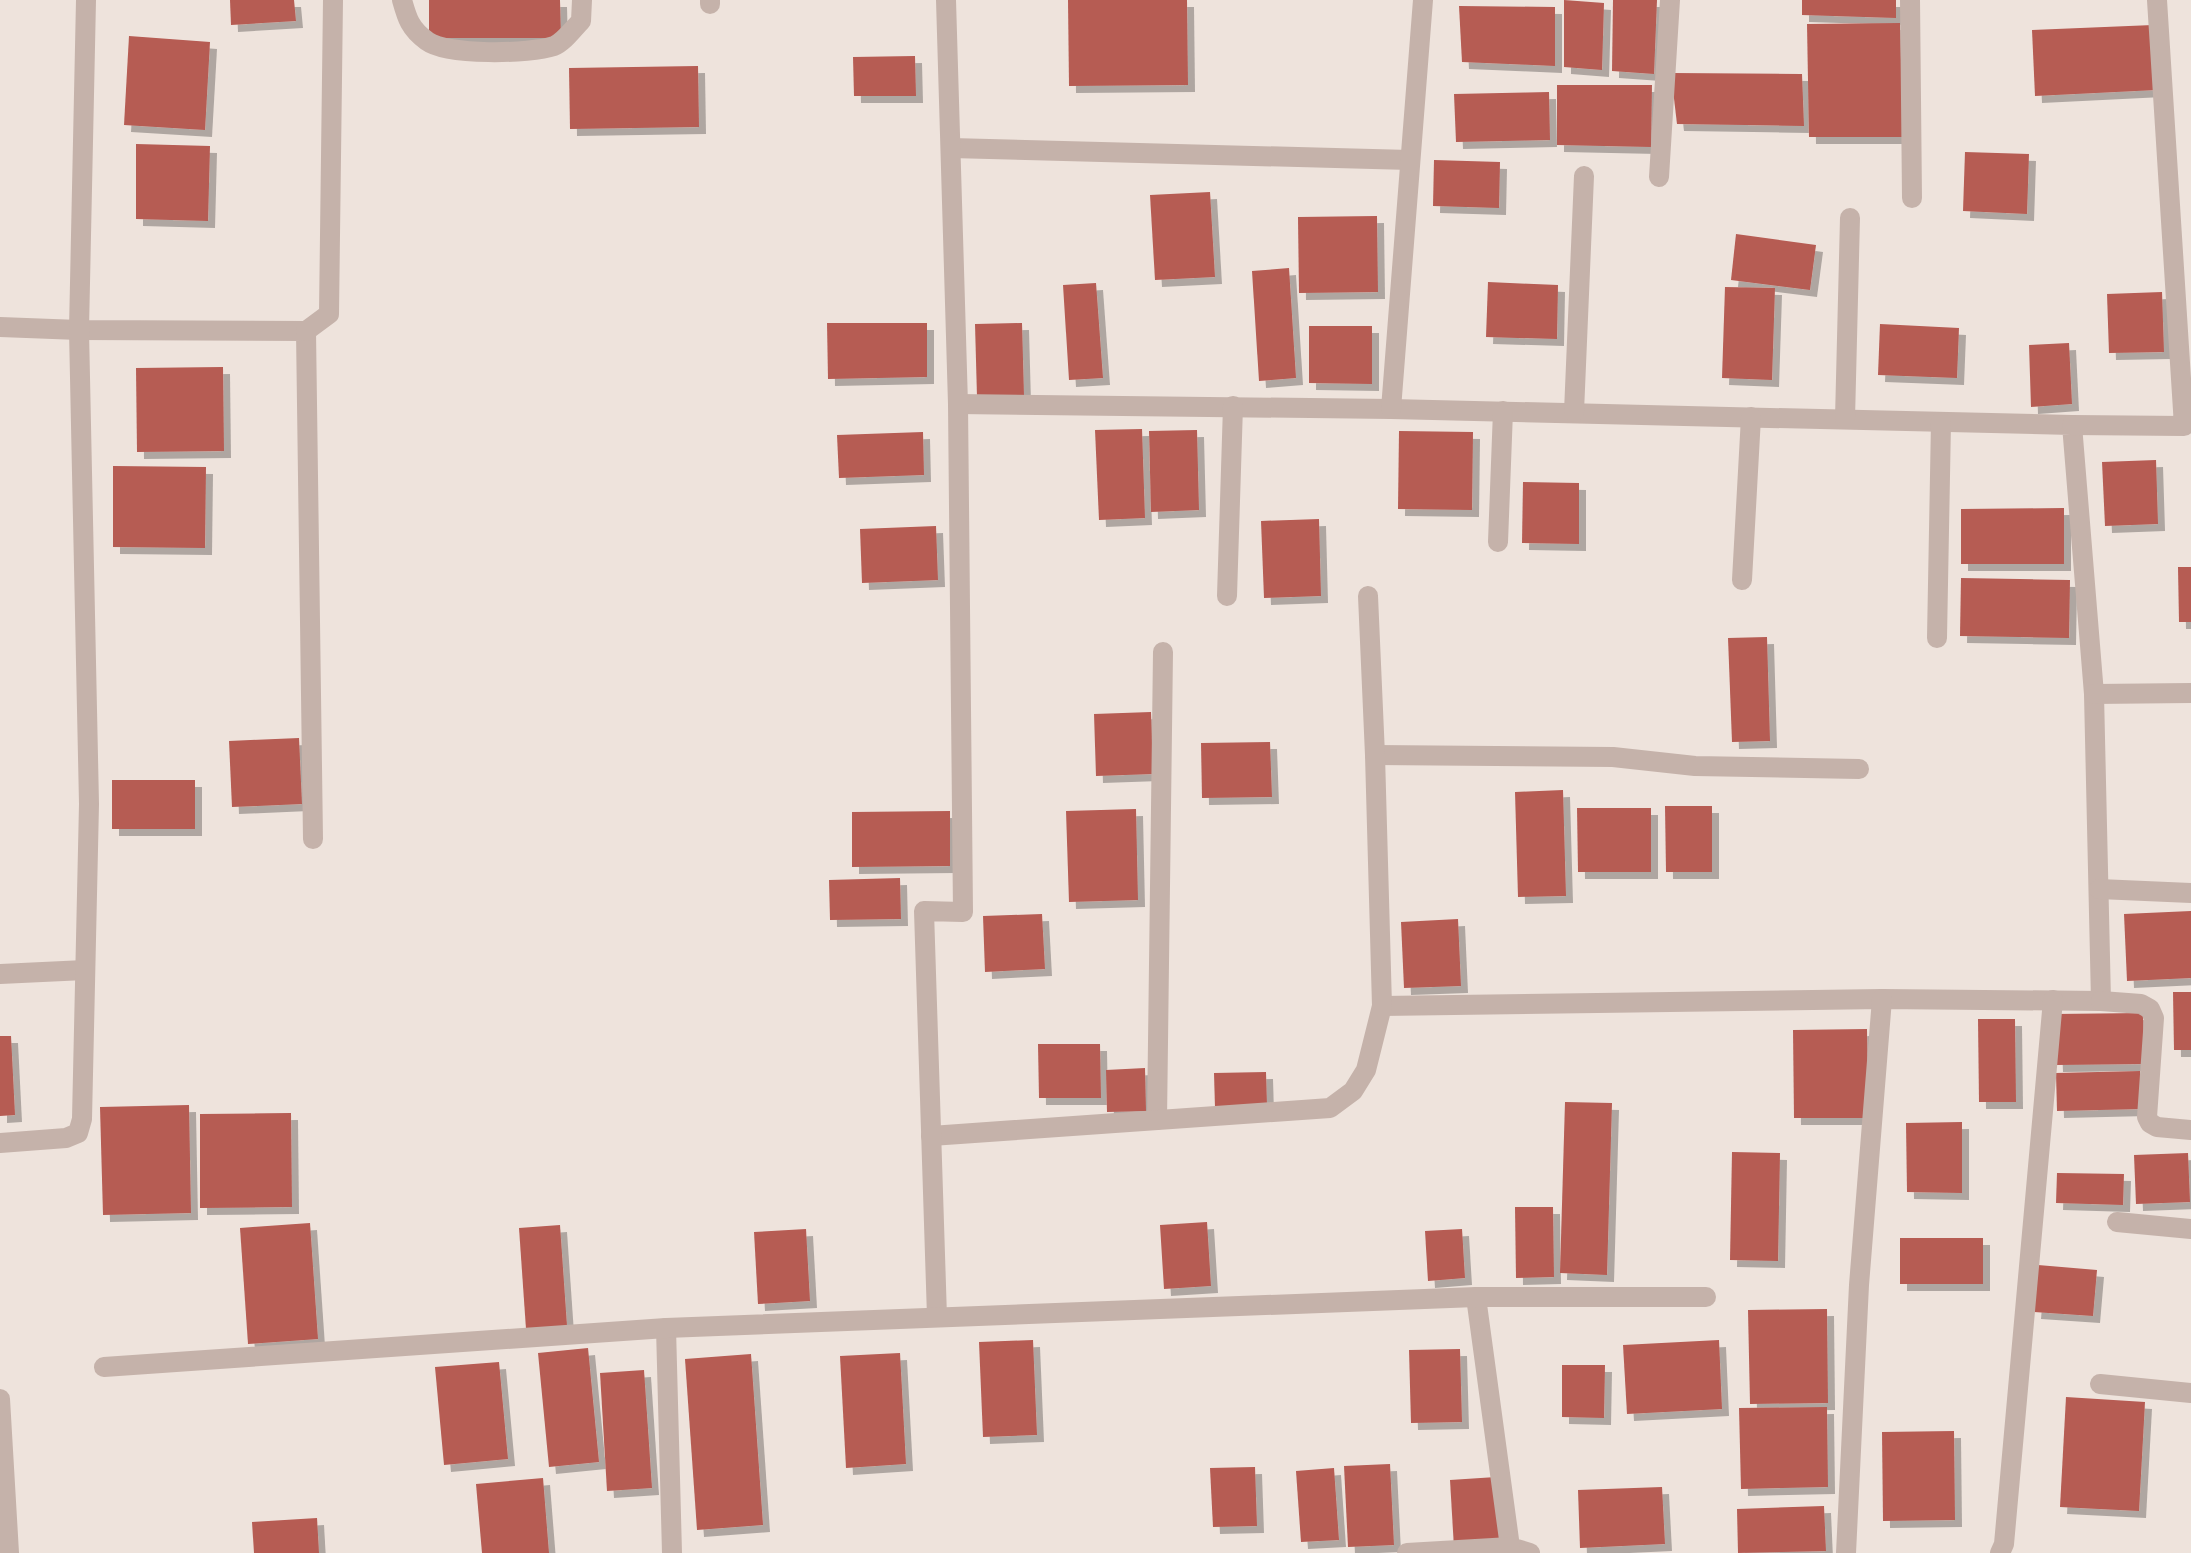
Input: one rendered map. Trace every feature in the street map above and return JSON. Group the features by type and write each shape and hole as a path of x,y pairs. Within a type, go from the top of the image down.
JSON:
{"street":[{"path":"0,1143 66,1138 78,1133 82,1119 89,804 79,330 86,0"},
{"path":"0,327 306,331 329,314 333,0"},
{"path":"402,0 409,23 429,43 467,52 532,50 557,45 581,21 582,0"},
{"path":"937,1317 924,911 963,912 958,404 946,0"},
{"path":"1391,409 1423,0"},
{"path":"1659,177 1670,0"},
{"path":"1910,0 1912,198"},
{"path":"958,404 1574,412 2184,426 2157,0"},
{"path":"951,148 1410,160"},
{"path":"1574,412 1584,176"},
{"path":"1845,419 1850,218"},
{"path":"306,331 313,839"},
{"path":"1227,596 1233,406"},
{"path":"1498,542 1503,411"},
{"path":"1742,580 1751,417"},
{"path":"1937,638 1941,422"},
{"path":"2072,425 2094,694 2101,1001"},
{"path":"931,1136 1330,1108 1353,1091 1366,1070 1382,1006 1368,596"},
{"path":"1157,1120 1163,652"},
{"path":"2094,694 2191,693"},
{"path":"1375,755 1613,757 1695,766 1859,769"},
{"path":"2099,889 2191,893"},
{"path":"0,974 85,970"},
{"path":"1382,1006 1882,999 2141,1004 2150,1009 2154,1018 2147,1117 2157,1127 2191,1130"},
{"path":"1846,1553 1859,1285 1882,999"},
{"path":"2000,1553 2004,1544 2053,1000"},
{"path":"2117,1222 2191,1229"},
{"path":"1407,1553 1520,1550 1476,1297"},
{"path":"104,1367 666,1328 1476,1297 1706,1297"},
{"path":"666,1328 672,1553"},
{"path":"2100,1384 2191,1393"},
{"path":"0,1399 9,1553"}],"building":[{"path":"230,0 294,0 296,21 231,25"},
{"path":"429,0 560,0 561,38 429,38"},
{"path":"1068,0 1187,0 1188,85 1069,86"},
{"path":"1564,0 1604,3 1602,70 1564,67"},
{"path":"1613,0 1657,0 1654,74 1612,71"},
{"path":"1802,0 1896,0 1896,18 1802,15"},
{"path":"1459,6 1555,7 1555,66 1462,62"},
{"path":"1900,23 1903,137 1809,137 1807,24"},
{"path":"2153,25 2156,90 2035,96 2032,30"},
{"path":"129,36 210,42 205,130 124,125"},
{"path":"915,56 916,96 854,96 853,57"},
{"path":"698,66 699,127 570,129 569,68"},
{"path":"1671,73 1802,74 1804,126 1677,124"},
{"path":"1557,85 1652,85 1651,147 1557,145"},
{"path":"1549,92 1550,140 1456,142 1454,94"},
{"path":"136,144 210,146 208,221 136,219"},
{"path":"1965,152 2029,154 2027,214 1963,211"},
{"path":"1434,160 1500,162 1499,208 1433,206"},
{"path":"1210,192 1215,277 1155,280 1150,195"},
{"path":"1377,216 1378,292 1299,293 1298,217"},
{"path":"1736,234 1816,245 1810,290 1731,280"},
{"path":"1289,268 1296,378 1259,381 1252,271"},
{"path":"1488,282 1558,285 1557,339 1486,337"},
{"path":"1096,283 1103,378 1069,380 1063,285"},
{"path":"1725,287 1775,288 1772,380 1722,378"},
{"path":"2162,292 2164,352 2109,353 2107,294"},
{"path":"827,323 927,323 927,377 828,379"},
{"path":"1022,323 1024,396 977,397 975,324"},
{"path":"1880,324 1959,328 1957,378 1878,375"},
{"path":"1309,326 1372,326 1372,384 1309,383"},
{"path":"2069,343 2072,404 2031,407 2029,345"},
{"path":"223,367 224,451 137,452 136,368"},
{"path":"1142,429 1145,518 1099,520 1095,430"},
{"path":"1197,430 1199,510 1151,512 1149,431"},
{"path":"1399,431 1473,432 1472,510 1398,509"},
{"path":"923,432 924,475 839,478 837,435"},
{"path":"2156,460 2158,524 2105,526 2102,462"},
{"path":"113,466 206,467 205,548 113,547"},
{"path":"1523,482 1579,483 1579,544 1522,543"},
{"path":"2064,508 2064,564 1961,564 1961,509"},
{"path":"1319,519 1321,596 1264,598 1261,521"},
{"path":"936,526 938,580 862,583 860,529"},
{"path":"2178,567 2191,567 2191,622 2179,622"},
{"path":"1961,578 2070,580 2069,638 1960,636"},
{"path":"1767,637 1770,741 1732,742 1728,638"},
{"path":"1151,712 1153,774 1096,776 1094,714"},
{"path":"299,738 302,804 232,807 229,741"},
{"path":"1270,742 1272,797 1202,798 1201,743"},
{"path":"112,780 195,780 195,829 112,829"},
{"path":"1563,790 1566,896 1518,897 1515,792"},
{"path":"1665,806 1712,806 1712,872 1666,872"},
{"path":"1577,808 1651,808 1651,872 1578,872"},
{"path":"1136,809 1138,900 1069,902 1066,811"},
{"path":"950,811 950,866 852,867 852,812"},
{"path":"900,878 901,919 830,920 829,880"},
{"path":"2191,911 2191,978 2127,981 2124,914"},
{"path":"1042,914 1045,969 985,972 983,916"},
{"path":"1458,919 1461,986 1404,988 1401,922"},
{"path":"2173,992 2191,992 2191,1050 2174,1050"},
{"path":"2143,1013 2144,1064 2056,1065 2054,1014"},
{"path":"1978,1019 2015,1019 2016,1102 1979,1102"},
{"path":"1867,1029 1868,1118 1794,1118 1793,1030"},
{"path":"0,1036 11,1036 15,1115 0,1116"},
{"path":"1038,1044 1100,1044 1101,1098 1039,1098"},
{"path":"1145,1068 1146,1111 1107,1112 1106,1070"},
{"path":"2140,1071 2141,1109 2057,1111 2056,1073"},
{"path":"1266,1072 1267,1106 1215,1108 1214,1073"},
{"path":"1565,1102 1612,1103 1607,1275 1560,1273"},
{"path":"189,1105 191,1213 103,1215 100,1107"},
{"path":"291,1113 292,1207 200,1208 200,1114"},
{"path":"1962,1122 1962,1193 1907,1192 1906,1123"},
{"path":"1732,1152 1780,1153 1778,1261 1730,1260"},
{"path":"2188,1153 2190,1202 2136,1204 2134,1155"},
{"path":"2057,1173 2124,1174 2123,1205 2056,1203"},
{"path":"1515,1207 1553,1207 1554,1277 1516,1278"},
{"path":"1207,1222 1211,1286 1164,1289 1160,1225"},
{"path":"310,1223 318,1339 248,1344 240,1228"},
{"path":"560,1225 567,1326 526,1329 519,1228"},
{"path":"806,1229 810,1301 758,1304 754,1232"},
{"path":"1462,1229 1465,1278 1428,1281 1425,1231"},
{"path":"1900,1238 1983,1238 1983,1284 1900,1284"},
{"path":"2038,1265 2097,1270 2093,1316 2034,1312"},
{"path":"1827,1309 1828,1403 1750,1404 1748,1310"},
{"path":"1033,1340 1037,1435 983,1437 979,1342"},
{"path":"1719,1340 1722,1409 1627,1414 1623,1345"},
{"path":"588,1348 599,1462 549,1467 538,1353"},
{"path":"1460,1349 1462,1422 1411,1423 1409,1350"},
{"path":"900,1353 906,1464 846,1468 840,1356"},
{"path":"751,1354 763,1525 697,1530 685,1359"},
{"path":"499,1362 508,1459 444,1465 435,1367"},
{"path":"1562,1365 1605,1365 1604,1418 1562,1417"},
{"path":"644,1370 652,1488 607,1491 600,1373"},
{"path":"2066,1397 2145,1402 2139,1511 2060,1507"},
{"path":"1827,1407 1828,1487 1741,1489 1739,1408"},
{"path":"1954,1431 1955,1520 1883,1521 1882,1432"},
{"path":"1390,1464 1394,1545 1348,1547 1344,1466"},
{"path":"1255,1467 1257,1526 1213,1527 1210,1468"},
{"path":"1334,1468 1339,1540 1301,1542 1296,1471"},
{"path":"1496,1477 1500,1545 1454,1548 1450,1480"},
{"path":"543,1478 549,1553 482,1553 476,1484"},
{"path":"1662,1487 1665,1544 1580,1548 1578,1490"},
{"path":"1824,1506 1826,1551 1738,1553 1737,1509"},
{"path":"317,1518 319,1553 254,1553 252,1522"}]}
